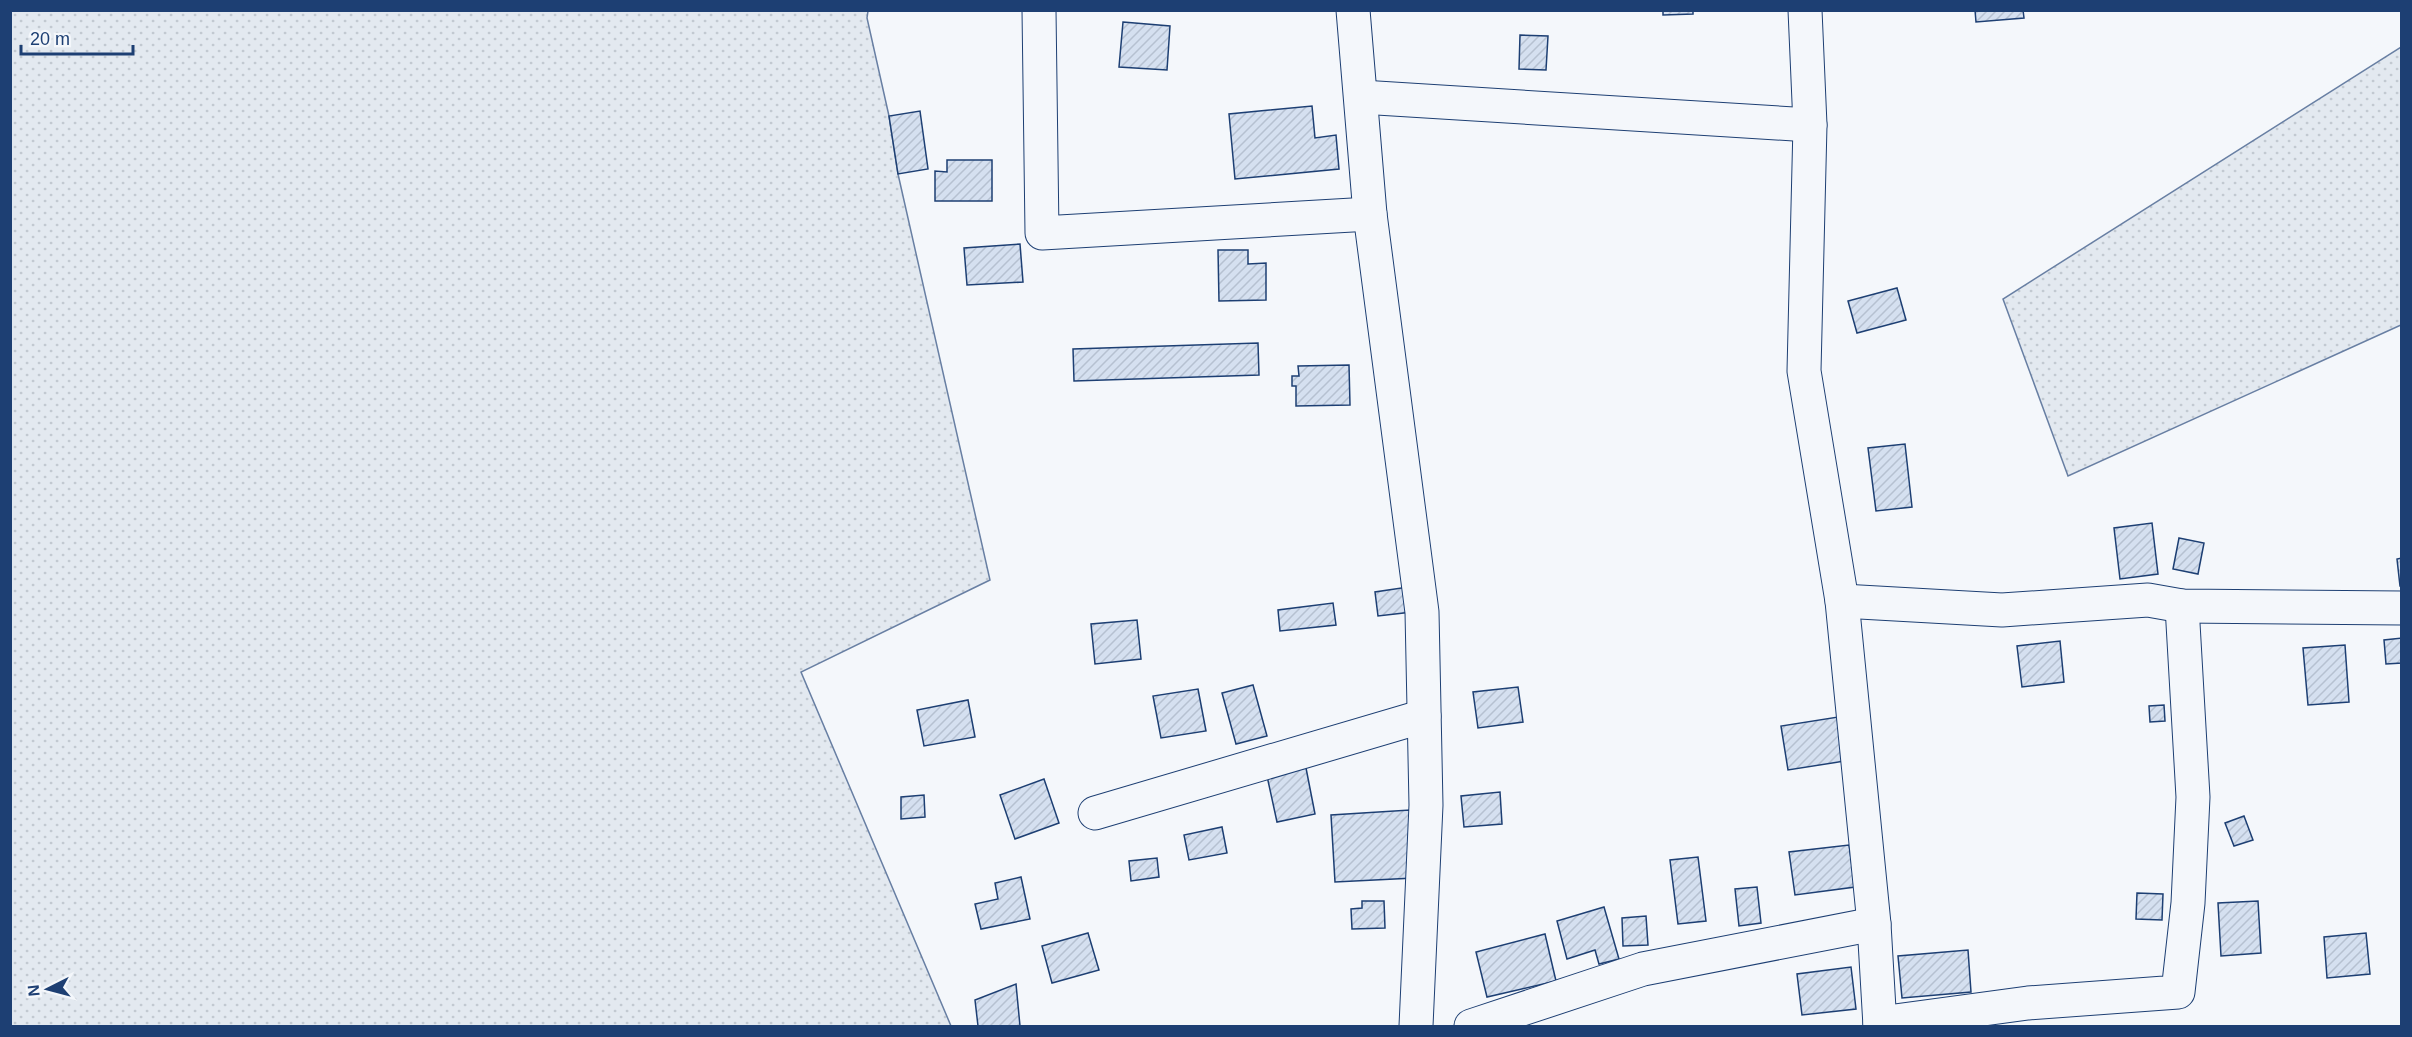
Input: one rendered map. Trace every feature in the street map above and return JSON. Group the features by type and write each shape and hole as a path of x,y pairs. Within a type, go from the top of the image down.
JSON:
{"street":[{"path":"1039,10 1042,233 1370,214"},
{"path":"1353,10 1370,214 1422,612 1426,805 1416,1026"},
{"path":"1805,10 1810,125 1804,370 1842,602 1874,924 1880,1025 2028,1004 2178,992 2188,903 2193,796 2182,606"},
{"path":"1361,97 1810,125"},
{"path":"1842,602 2002,610 2148,600 2182,606 2402,608"},
{"path":"1095,813 1424,716"},
{"path":"1471,1026 1643,969 1874,924"}],"shaded area":[{"path":"10,11 868,11 867,18 889,116 898,174 990,580 801,672 951,1026 11,1026"},
{"path":"2401,47 2401,325 2068,476 2003,299"}],"building":[{"path":"1663,10 1693,10 1693,14 1663,15"},
{"path":"1975,10 2023,10 2024,18 1976,22"},
{"path":"1123,22 1170,26 1167,70 1119,67"},
{"path":"1520,35 1548,36 1546,70 1519,69"},
{"path":"1312,106 1315,138 1336,135 1339,169 1235,179 1229,114"},
{"path":"920,111 928,169 898,174 889,116"},
{"path":"947,160 992,160 992,201 935,201 935,171 947,172"},
{"path":"1020,244 1023,282 967,285 964,248"},
{"path":"1218,250 1248,250 1248,264 1266,263 1266,300 1219,301"},
{"path":"1897,288 1906,320 1857,333 1848,301"},
{"path":"1258,343 1259,375 1074,381 1073,349"},
{"path":"1349,365 1350,405 1296,406 1296,386 1292,386 1292,376 1299,376 1298,366"},
{"path":"1905,444 1912,507 1876,511 1868,448"},
{"path":"2152,523 2158,574 2120,579 2114,528"},
{"path":"2179,538 2204,543 2198,574 2173,569"},
{"path":"2402,558 2402,586 2400,586 2397,559"},
{"path":"1408,587 1412,612 1378,616 1375,592"},
{"path":"1333,603 1336,625 1280,631 1278,610"},
{"path":"1137,620 1141,659 1095,664 1091,624"},
{"path":"2402,638 2402,663 2386,664 2384,640"},
{"path":"2060,641 2064,682 2022,687 2017,646"},
{"path":"2345,645 2349,702 2308,705 2303,648"},
{"path":"1253,685 1267,736 1236,744 1222,693"},
{"path":"1518,687 1523,722 1478,728 1473,692"},
{"path":"1198,689 1206,731 1161,738 1153,696"},
{"path":"968,700 975,737 924,746 917,710"},
{"path":"2164,705 2165,721 2150,722 2149,706"},
{"path":"1838,717 1845,761 1788,770 1781,726"},
{"path":"1306,768 1315,814 1277,822 1267,776"},
{"path":"1044,779 1059,823 1015,839 1000,795"},
{"path":"1500,792 1502,824 1464,827 1461,796"},
{"path":"924,795 925,817 901,819 901,797"},
{"path":"1410,810 1414,878 1335,882 1331,815"},
{"path":"2244,816 2253,840 2234,846 2225,823"},
{"path":"1222,827 1227,853 1189,860 1184,835"},
{"path":"1849,845 1855,887 1795,895 1789,852"},
{"path":"1698,857 1706,921 1678,924 1670,860"},
{"path":"1157,858 1159,877 1131,881 1129,861"},
{"path":"1021,877 1030,919 981,929 975,904 998,899 995,883"},
{"path":"1757,887 1761,923 1739,926 1735,889"},
{"path":"2137,893 2163,894 2162,920 2136,919"},
{"path":"1362,901 1384,901 1385,928 1352,929 1351,909 1362,908"},
{"path":"2258,901 2261,953 2221,956 2218,903"},
{"path":"1604,907 1619,959 1599,964 1595,950 1567,959 1557,921"},
{"path":"1646,916 1648,945 1623,946 1622,918"},
{"path":"1088,933 1099,970 1052,983 1042,946"},
{"path":"2366,933 2370,974 2327,978 2324,937"},
{"path":"1545,934 1556,981 1487,997 1476,952"},
{"path":"1968,950 1971,992 1902,998 1898,956"},
{"path":"1851,967 1856,1009 1802,1015 1797,974"},
{"path":"1016,984 1020,1026 978,1026 975,1000"}]}
